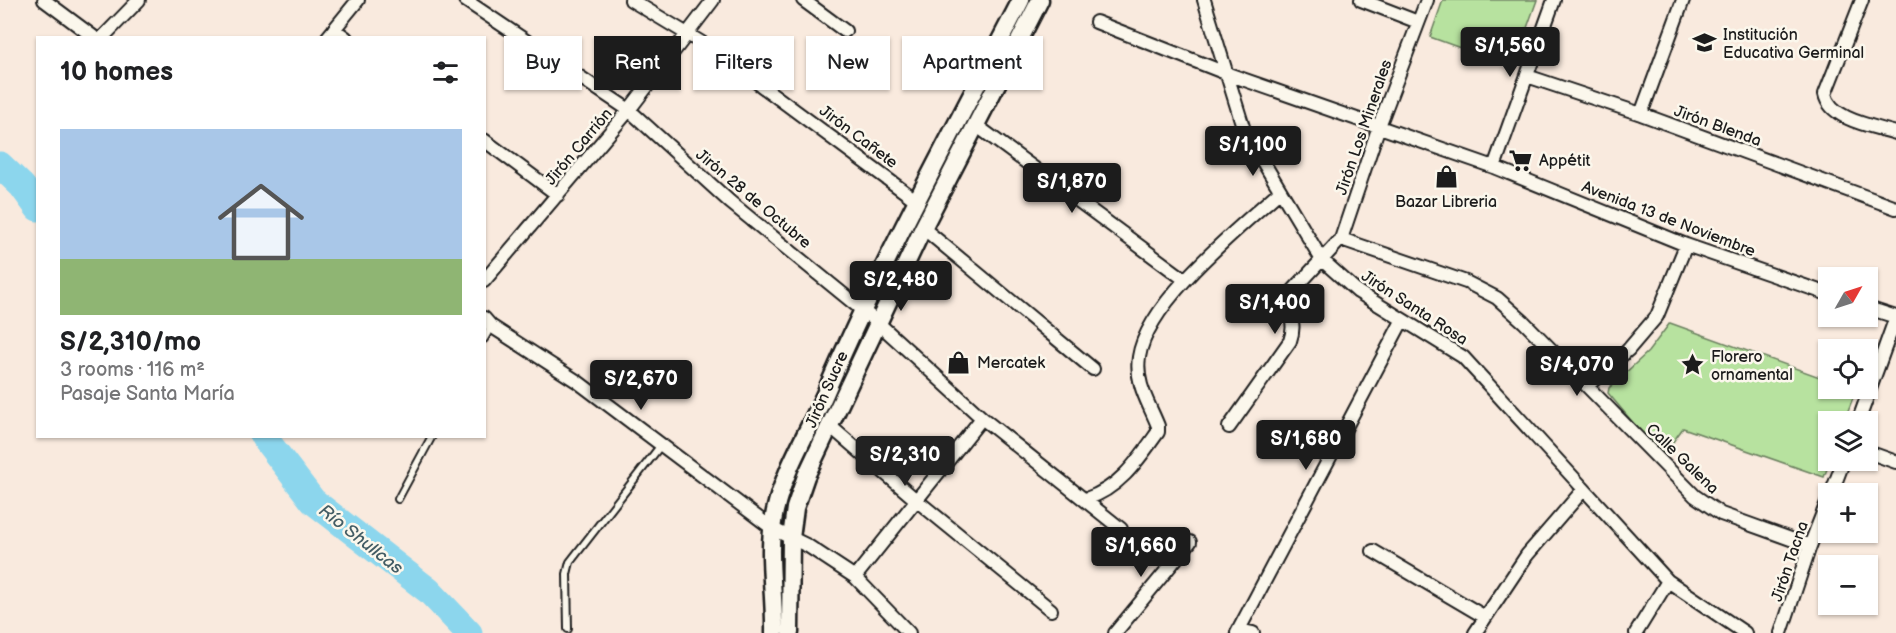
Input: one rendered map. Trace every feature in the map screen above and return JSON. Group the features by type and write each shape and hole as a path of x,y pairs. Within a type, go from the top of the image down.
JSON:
{"street":[{"path":"44,0 92,36"},
{"path":"104,36 139,0"},
{"path":"331,33 358,0"},
{"name":"Jirón 28 de Octubre","path":"465,0 628,110 730,202 877,322 982,418 1121,529"},
{"name":"Jirón Cañete","path":"631,0 686,32 791,106 917,201"},
{"name":"Jirón Carrión","path":"486,279 628,110 713,0"},
{"path":"803,0 845,31"},
{"name":"Jirón Sucre","path":"774,633 770,565 773,529 775,510 789,472 861,309 1021,0"},
{"name":"Jirón Sucre","path":"790,633 791,538 795,508 806,476 923,228 1040,0"},
{"name":"Jirón Santa Rosa","path":"1204,0 1244,130 1279,192 1322,260 1358,292 1463,357 1668,580 1745,633"},
{"path":"1361,0 1418,22"},
{"name":"Jirón Los Minerales","path":"1229,427 1290,341 1294,326 1287,301 1288,296 1341,239 1379,126 1427,0"},
{"path":"1494,167 1554,0"},
{"path":"1641,114 1683,0"},
{"path":"1862,0 1825,93 1827,104 1836,113 1896,134"},
{"name":"Avenida 13 de Noviembre","path":"1095,22 1228,74 1494,167 1686,245 1818,291"},
{"name":"Jirón Blenda","path":"1527,76 1641,114 1896,208"},
{"path":"977,126 1184,279"},
{"path":"486,141 558,195"},
{"path":"1086,499 1102,494 1119,483 1158,432 1154,415 1141,391 1138,358 1148,330 1184,279 1279,192"},
{"path":"923,228 1092,369"},
{"name":"Calle Galena","path":"1341,239 1466,282 1497,298 1695,496 1711,508 1810,546"},
{"path":"1587,386 1628,350 1657,316 1686,245"},
{"path":"1862,411 1896,317 1878,311"},
{"path":"1253,633 1238,632 1402,321"},
{"path":"488,322 578,382 773,529 808,546 855,577 909,633"},
{"path":"855,577 982,418"},
{"path":"830,426 915,500 1051,610"},
{"path":"1878,456 1896,462"},
{"path":"1475,633 1527,555 1584,489"},
{"name":"Jirón Tacna","path":"1781,633 1818,526"},
{"path":"1115,633 1190,542"},
{"path":"1373,551 1485,616"},
{"path":"1636,633 1668,580"}],"lane":[{"path":"398,499 431,438"},
{"path":"568,629 567,574 570,562 661,445"}],"green space":[{"path":"1443,0 1537,0 1513,67 1430,37"},
{"path":"1670,323 1818,376 1818,399 1853,399 1848,411 1818,411 1818,471 1826,471 1824,477 1683,428 1662,457 1608,393 1609,388 1648,352"}],"waterway":[{"name":"Río Shullcas","path":"0,165 22,186 36,205"},
{"name":"Río Shullcas","path":"265,438 313,501 429,591 469,633"}],"place":[{"name":"Institución Educativa Germinal","path":"1705,43"},
{"name":"Appétit","path":"1521,160"},
{"name":"Bazar Libreria","path":"1446,176"},
{"name":"Mercatek","path":"959,362"},
{"name":"Florero ornamental","path":"1693,365"}]}
